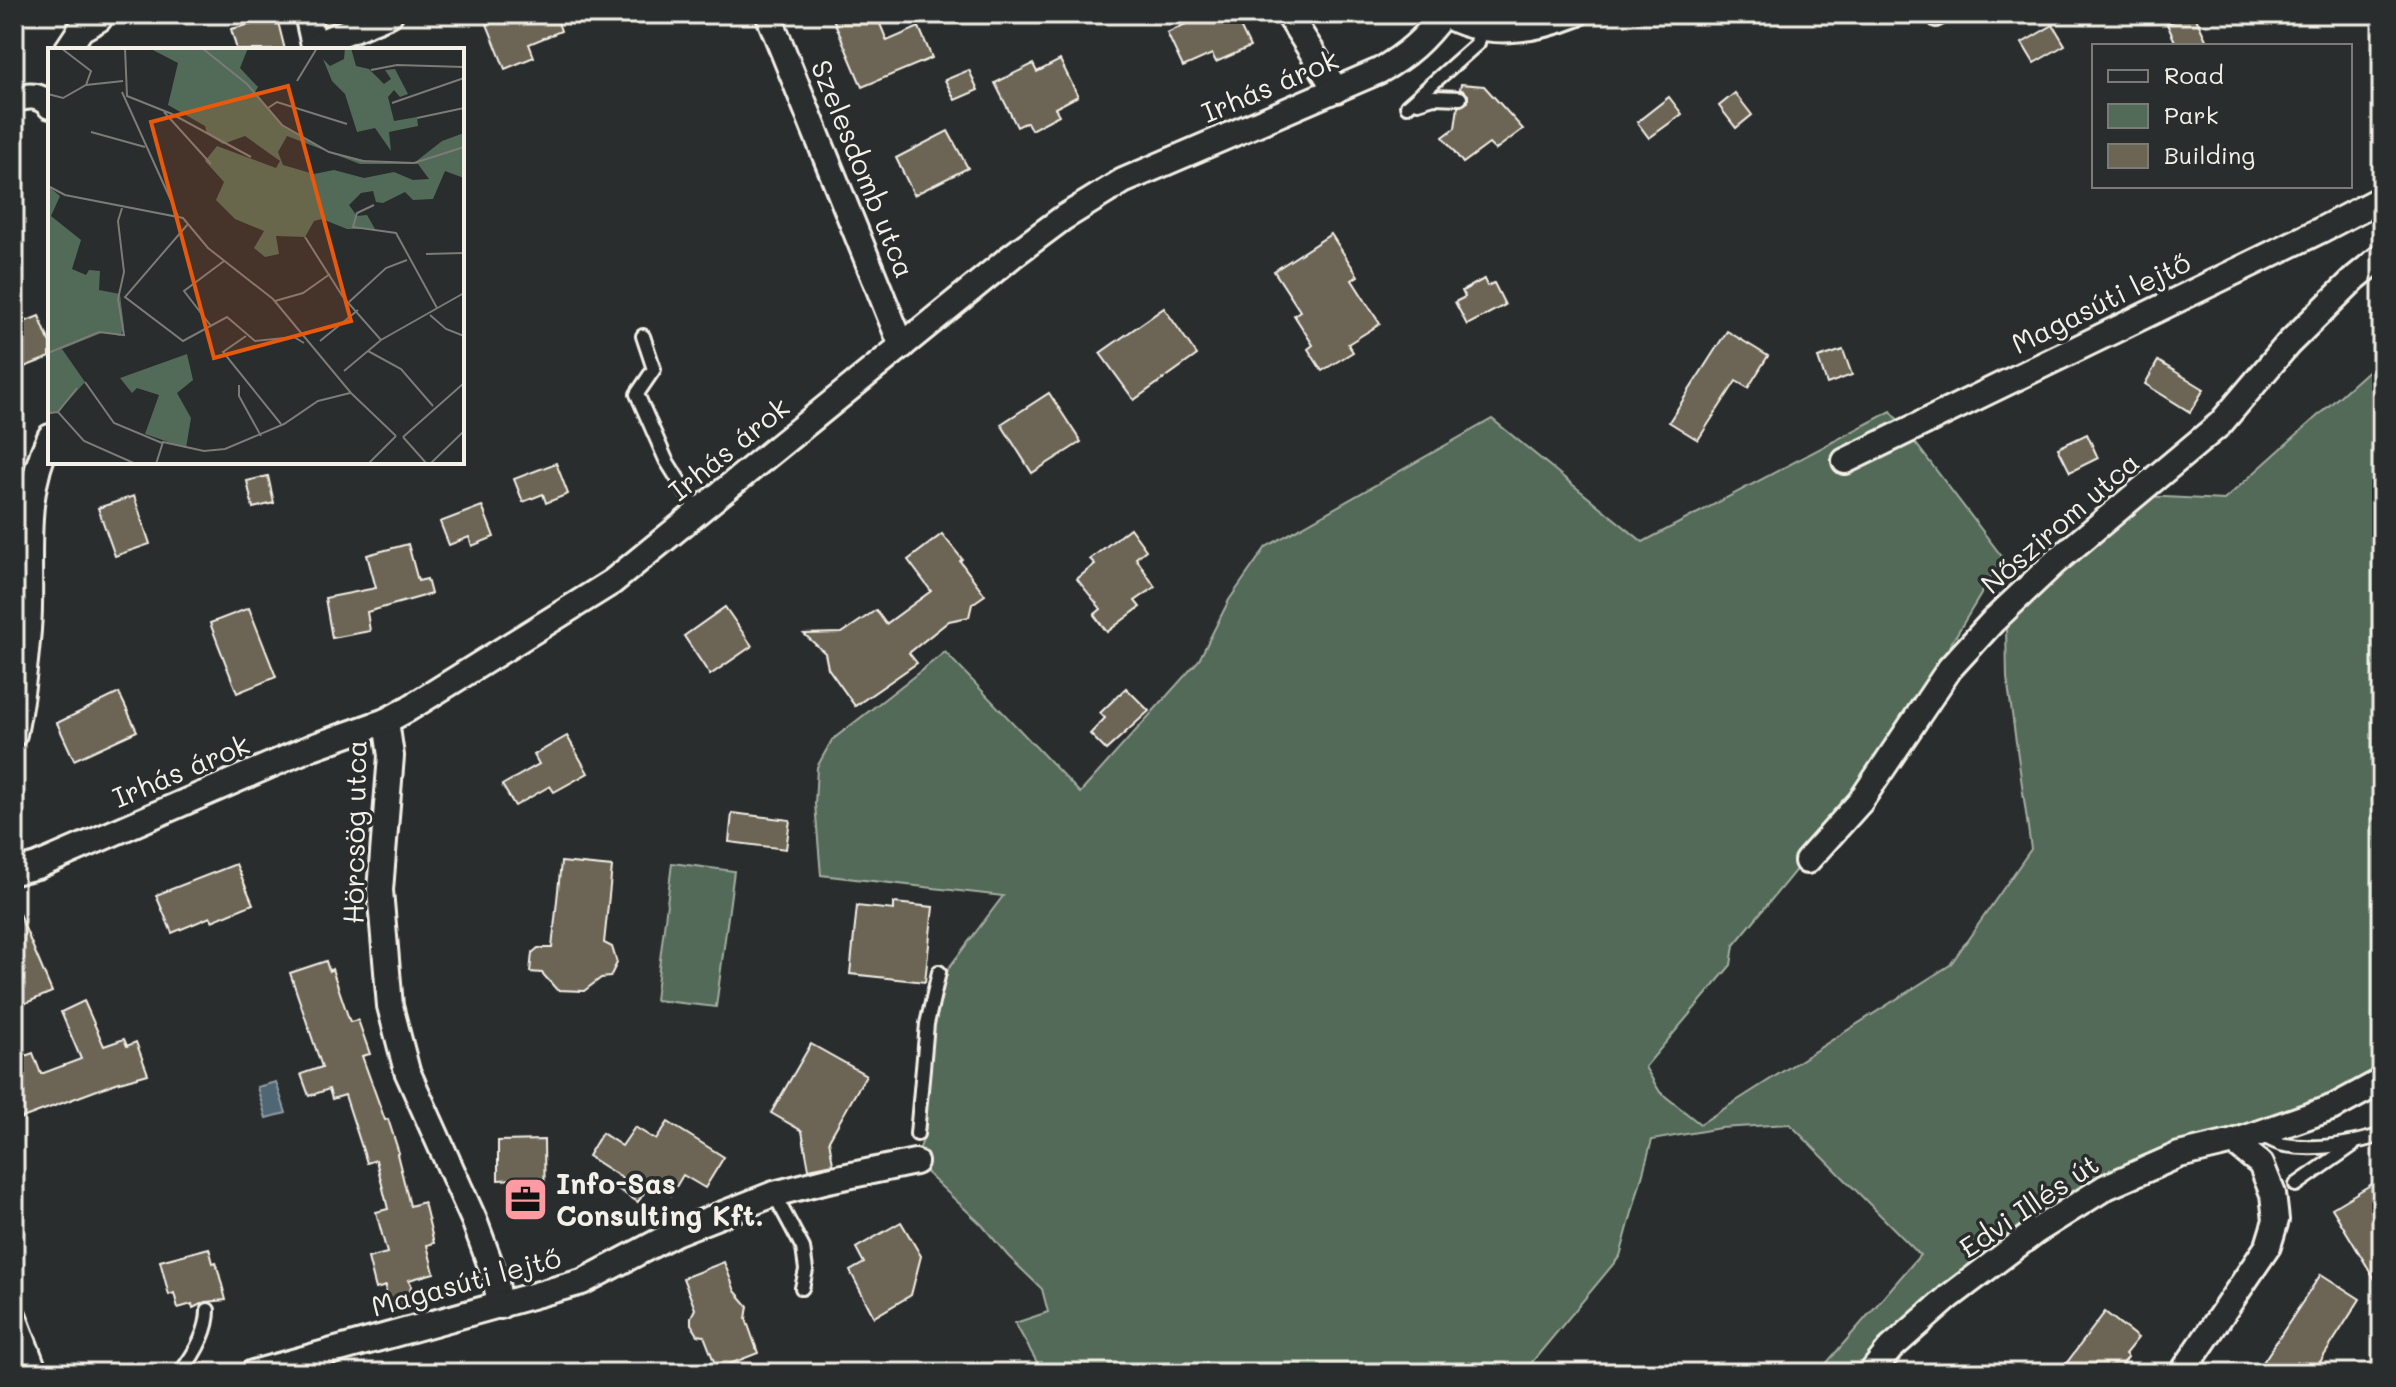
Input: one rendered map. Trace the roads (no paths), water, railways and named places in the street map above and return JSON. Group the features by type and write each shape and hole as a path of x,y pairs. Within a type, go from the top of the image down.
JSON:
{"street":[{"path":"307,14 315,48 390,14"},
{"name":"Szelesdomb utca","path":"768,14 902,346"},
{"path":"1288,14 1336,90"},
{"path":"1444,14 1462,25 1476,28 1520,29 1556,22 1576,14"},
{"name":"Irhás árok","path":"14,872 37,866 312,747 386,721 488,661 612,582 1053,225 1123,181 1336,90 1401,58 1426,39 1444,14"},
{"path":"68,48 81,29 99,19"},
{"path":"14,100 33,96 48,100"},
{"name":"Magasúti lejtő","path":"1845,461 2382,198"},
{"name":"Nőszirom utca","path":"1807,861 1860,802 1950,668 1993,621 2054,563 2220,424 2288,344 2382,256"},
{"path":"14,734 28,630 30,512 37,471 48,442"},
{"name":"Hörcsög utca","path":"386,721 391,756 380,890 390,1006 407,1071 474,1220 495,1277 500,1306"},
{"name":"Edvi Illés út","path":"1871,1373 1890,1349 1949,1297 2047,1223 2117,1182 2179,1155 2234,1142 2334,1107 2382,1081"},
{"path":"2182,1373 2268,1246 2276,1220 2273,1194 2261,1164 2234,1142"},
{"name":"Magasúti lejtő","path":"253,1373 582,1282 677,1232 774,1194 915,1162"},
{"path":"14,1317 35,1373"}],"lane":[{"path":"1460,98 1434,97 1407,106 1478,43 1476,28"},
{"path":"643,336 654,369 637,394 672,472 699,513"},
{"path":"917,1134 927,1024 939,972"},
{"path":"2258,1133 2283,1145 2356,1143 2382,1135"},
{"path":"2296,1185 2356,1143"},
{"path":"774,1194 803,1248 806,1270 802,1288"},
{"path":"180,1373 198,1345 208,1322 208,1310"}],"water":[{"path":"276,1082 286,1113 266,1118 257,1087"}],"place":[{"name":"Info-Sas Consulting Kft.","path":"525,1200"}]}
